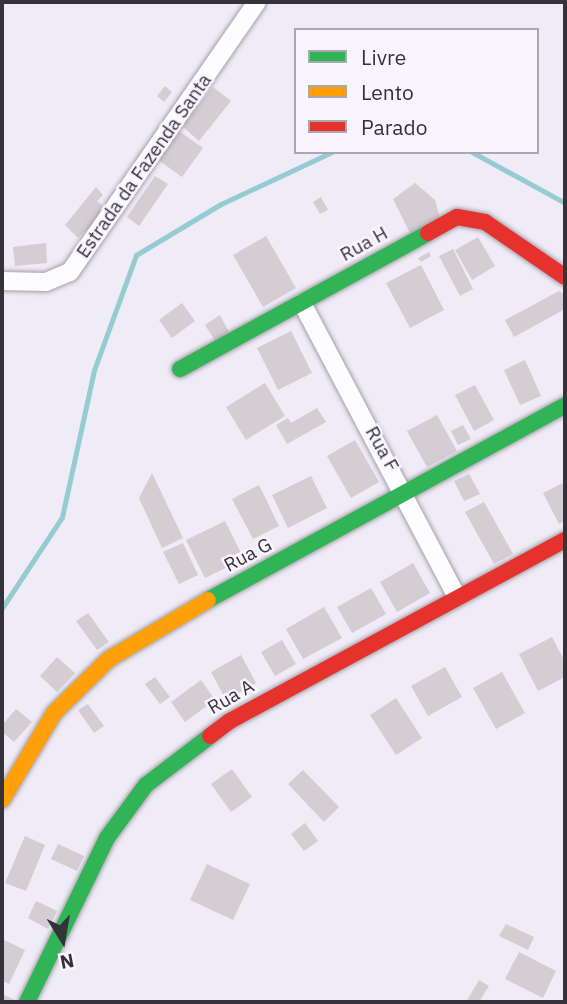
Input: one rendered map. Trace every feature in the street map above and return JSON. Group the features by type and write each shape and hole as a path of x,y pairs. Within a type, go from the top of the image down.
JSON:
{"street":[{"name":"Estrada da Fazenda Santa","path":"2,281 46,282 70,272 257,2"},
{"name":"Rua H","path":"180,369 457,217 485,222 565,277"},
{"name":"Rua F","path":"302,303 406,493 457,597"},
{"name":"Rua G","path":"2,800 54,713 108,659 144,635 565,405"},
{"name":"Rua A","path":"27,1002 107,838 146,785 230,721 565,540"}],"building":[{"path":"165,86 172,92 164,102 157,96"},
{"path":"213,87 231,101 199,141 182,126"},
{"path":"179,131 203,148 182,177 157,159"},
{"path":"155,176 168,184 139,226 127,217"},
{"path":"415,183 435,200 440,218 410,233 393,199"},
{"path":"96,187 103,195 97,201 107,210 78,238 65,225"},
{"path":"321,197 328,210 320,214 313,202"},
{"path":"266,236 296,288 263,307 233,255"},
{"path":"478,237 495,266 472,280 455,250"},
{"path":"46,243 47,263 15,266 13,247"},
{"path":"453,249 473,289 460,296 439,256"},
{"path":"429,252 431,256 421,262 418,258"},
{"path":"421,265 444,310 410,328 386,283"},
{"path":"559,291 565,295 565,309 514,337 505,320"},
{"path":"182,303 195,321 172,338 159,320"},
{"path":"220,315 229,332 216,342 205,325"},
{"path":"291,331 312,373 278,390 257,348"},
{"path":"525,360 541,396 520,405 504,370"},
{"path":"265,383 285,416 246,440 226,407"},
{"path":"475,385 494,420 474,431 455,395"},
{"path":"317,408 326,422 287,444 276,425 288,418 291,423"},
{"path":"437,415 457,451 427,467 407,431"},
{"path":"463,425 471,439 458,445 451,431"},
{"path":"355,440 379,482 351,498 327,456"},
{"path":"152,473 183,538 162,548 139,498"},
{"path":"469,474 480,494 464,501 454,481"},
{"path":"311,476 327,508 288,528 272,495"},
{"path":"565,482 565,521 559,524 543,493"},
{"path":"259,485 279,526 253,539 232,499"},
{"path":"484,502 513,554 494,564 465,512"},
{"path":"225,521 244,559 205,578 186,540"},
{"path":"183,543 198,575 179,584 163,552"},
{"path":"413,563 430,593 397,612 380,582"},
{"path":"371,588 386,614 352,633 337,607"},
{"path":"324,607 342,638 303,659 286,629"},
{"path":"88,613 109,642 97,650 76,621"},
{"path":"552,637 565,662 565,677 538,691 519,654"},
{"path":"282,640 296,664 275,676 261,652"},
{"path":"241,655 256,683 226,700 211,672"},
{"path":"57,657 75,673 57,692 40,676"},
{"path":"445,667 462,697 428,716 411,686"},
{"path":"502,672 525,713 496,729 473,688"},
{"path":"155,677 170,697 160,704 145,684"},
{"path":"201,680 215,700 185,722 171,702"},
{"path":"396,698 422,738 396,755 370,715"},
{"path":"88,704 104,726 94,733 78,710"},
{"path":"16,709 32,722 14,742 2,732 2,725"},
{"path":"232,769 252,797 231,812 211,784"},
{"path":"303,770 339,807 324,822 288,784"},
{"path":"305,823 318,841 304,851 291,834"},
{"path":"25,836 45,845 26,891 5,883"},
{"path":"58,844 84,856 77,871 51,859"},
{"path":"207,864 250,884 233,920 190,900"},
{"path":"36,901 57,911 48,929 28,918"},
{"path":"506,924 534,937 528,950 499,936"},
{"path":"2,939 25,950 9,984 2,981"},
{"path":"519,952 556,971 543,998 505,979"},
{"path":"479,980 489,986 479,1002 466,1002"},
{"path":"2,994 15,1000 14,1002 2,1002"}],"waterway":[{"path":"2,608 62,517 94,370 136,255 221,204 328,154"},
{"path":"476,154 565,203"}],"traffic: fast":[{"path":"180,369 428,233"},
{"path":"208,600 565,405"},
{"path":"27,1002 107,838 146,785 210,736"}],"traffic: slow":[{"path":"2,800 54,713 109,659 208,600"}],"traffic: jam":[{"path":"428,233 457,217 485,222 565,277"},
{"path":"210,736 230,721 565,540"}]}
